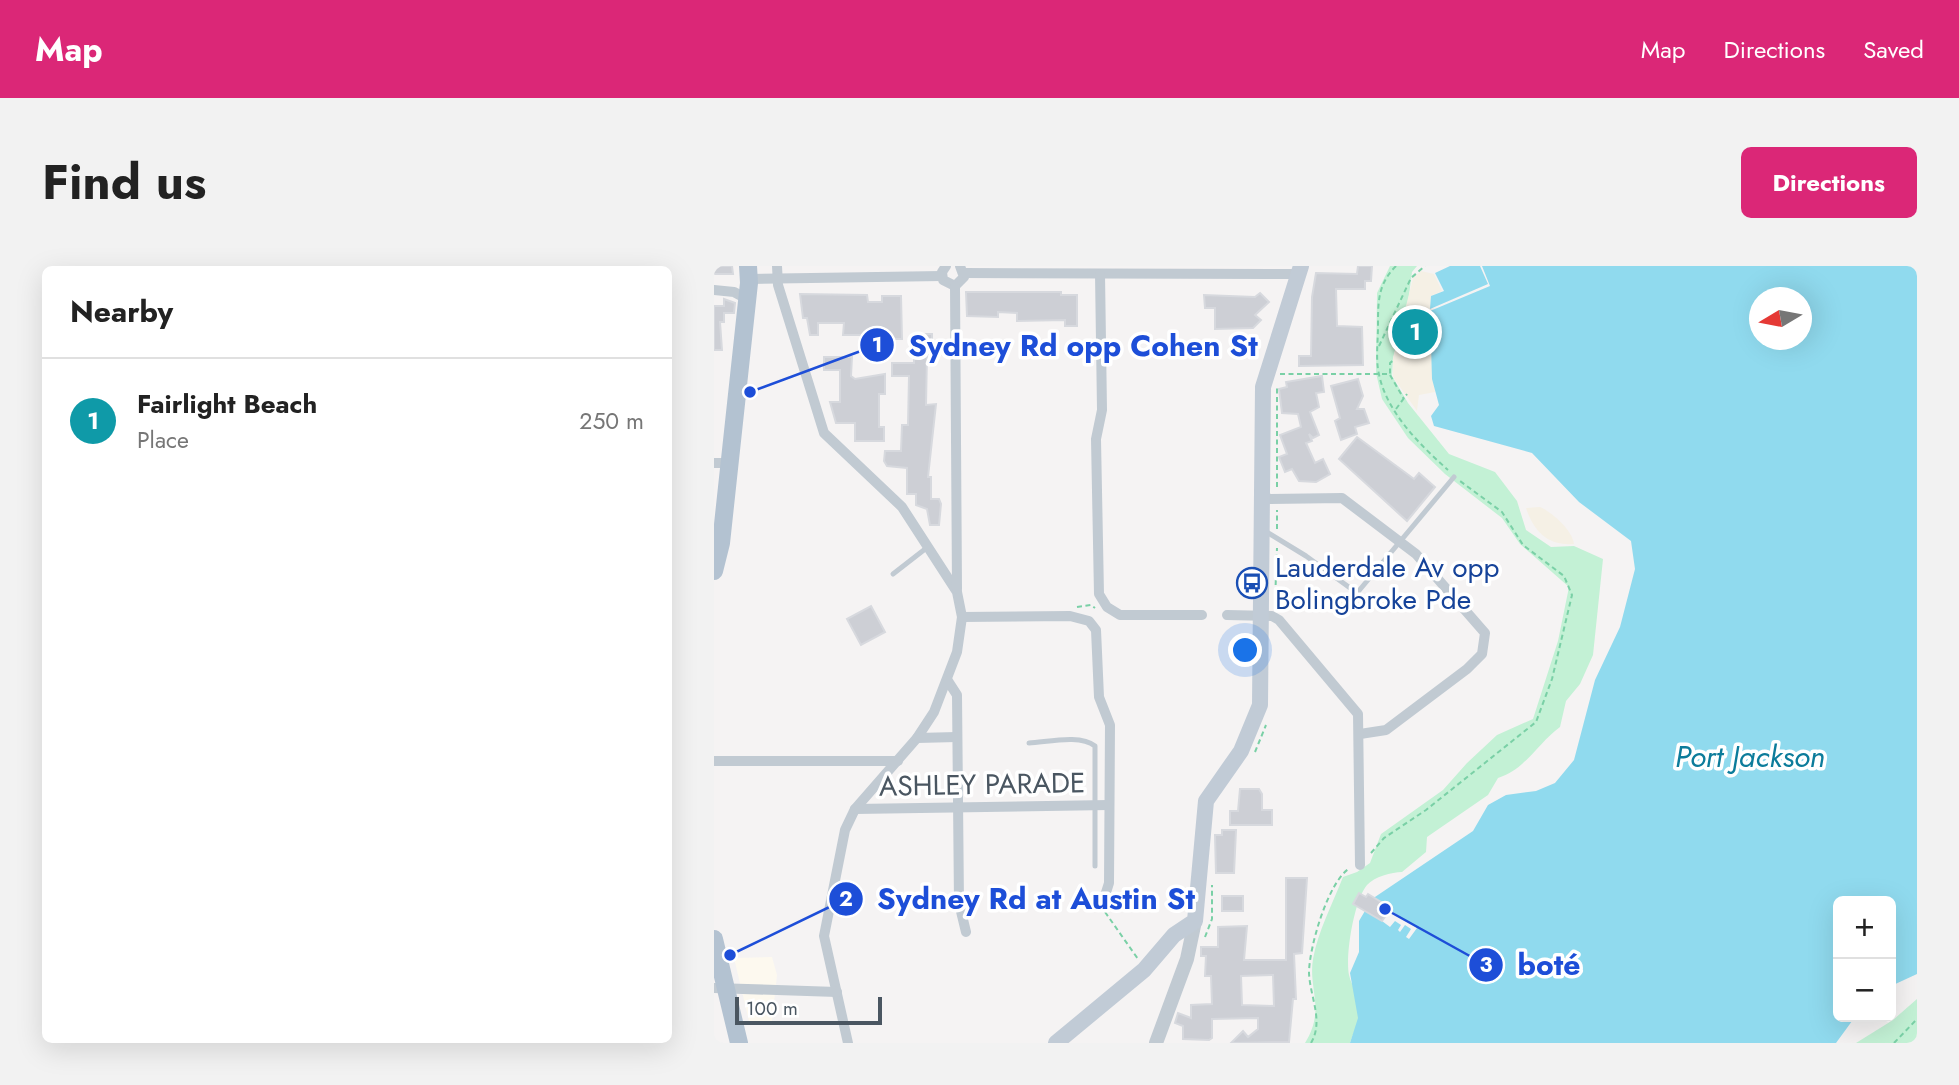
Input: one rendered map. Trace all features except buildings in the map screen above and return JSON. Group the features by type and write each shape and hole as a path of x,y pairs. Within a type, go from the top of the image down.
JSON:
{"main road":[{"path":"1056,1043 1145,968 1171,938 1195,921 1206,801 1241,751 1258,715 1270,529 1262,499 1275,372 1300,270"},
{"path":"714,571 721,543 722,463 749,272"},
{"path":"714,939 720,988 739,1043"}],"street":[{"path":"749,272 944,271 945,283 955,286 961,283 962,270 1100,274 1300,270"},
{"path":"777,271 824,433 902,508 957,592"},
{"path":"1100,274 1102,410 1096,439 1099,594 1107,607 1120,615 1202,615"},
{"path":"848,1043 824,936 845,830 855,809 898,761 934,712 957,652 962,617 957,592 955,286"},
{"path":"714,289 734,292 747,299"},
{"path":"1262,499 1342,498 1416,554 1485,633 1482,654 1467,669 1386,730 1360,734"},
{"path":"1227,615 1263,616 1279,620 1358,713 1360,865"},
{"path":"962,617 1070,616 1089,621 1096,630 1099,648 1099,697 1110,725 1108,883 1103,902"},
{"path":"948,681 957,695 959,903 965,933"},
{"path":"917,737 957,737"},
{"path":"714,761 898,761"},
{"name":"ASHLEY PARADE","path":"855,809 1109,805"},
{"path":"1156,1043 1187,959 1195,921"},
{"path":"720,988 837,992"}],"lane":[{"path":"1270,529 1357,593 1454,477"},
{"path":"893,574 929,546"},
{"path":"1029,743 1074,740 1090,742 1095,747 1095,866"}],"path":[{"path":"1311,1043 1317,1026 1311,988 1310,957 1333,888 1348,869 1360,865 1384,838 1426,810 1536,722 1558,655 1572,595 1570,586 1554,566 1523,545 1502,512 1454,477 1420,445 1395,410 1379,374 1378,347 1381,285 1396,266"},
{"path":"1378,347 1411,278 1425,266"},
{"path":"1395,359 1390,363 1390,374 1404,399"},
{"path":"1277,484 1275,372 1390,374"},
{"path":"1395,410 1407,394"},
{"path":"1270,529 1277,513"},
{"path":"1276,600 1277,543"},
{"path":"1254,756 1268,721"},
{"path":"1203,942 1212,919 1212,878"},
{"path":"1103,902 1105,913 1145,968"},
{"path":"1894,1043 1917,1019"}],"shaded area":[{"path":"772,957 777,975 772,1021 749,1021 734,958"}],"green space":[{"path":"1390,266 1417,266 1412,272 1408,303 1393,358 1392,376 1408,403 1449,454 1495,472 1517,501 1526,530 1551,547 1574,546 1603,559 1593,655 1580,684 1566,701 1560,727 1524,762 1498,778 1488,795 1427,837 1426,852 1402,872 1383,876 1367,885 1355,915 1348,966 1359,1002 1358,1023 1350,1043 1305,1043 1314,1020 1312,970 1315,949 1343,877 1370,863 1381,834 1443,790 1497,735 1533,719 1558,641 1569,587 1520,544 1502,518 1445,474 1408,438 1382,399 1376,373 1377,293"},
{"path":"1917,999 1917,1043 1856,1043 1890,1022 1896,1022 1896,1017"}],"sand":[{"path":"1421,271 1434,274 1442,291 1431,296 1430,323 1435,392 1419,395 1417,411 1393,377 1393,358 1413,278"},
{"path":"1540,507 1561,522 1570,533 1574,544 1557,543 1543,536 1533,524 1526,508"}],"water":[{"path":"1450,266 1480,266 1488,284 1430,309 1431,296 1444,291 1435,273"},
{"name":"Port Jackson","path":"1482,266 1917,266 1917,974 1896,984 1896,896 1833,896 1833,1022 1851,1022 1836,1043 1350,1043 1358,1018 1350,973 1359,952 1359,921 1372,899 1473,831 1488,805 1506,795 1536,791 1555,783 1574,760 1595,680 1620,627 1635,569 1631,541 1579,502 1532,453 1434,426 1431,416 1439,405 1432,379 1430,311 1490,286"}],"pier":[{"path":"1390,910 1417,928 1409,939 1406,937 1411,929 1405,925 1400,932 1398,930 1401,925 1395,921 1390,927 1382,921"}],"place":[{"name":"Fairlight Beach","path":"1415,332"},
{"name":"Sydney Rd opp Cohen St","path":"750,392"},
{"name":"Lauderdale Av opp Bolingbroke Pde","path":"1252,583"},
{"name":"boté","path":"1385,909"},
{"name":"Sydney Rd at Austin St","path":"730,955"}]}
